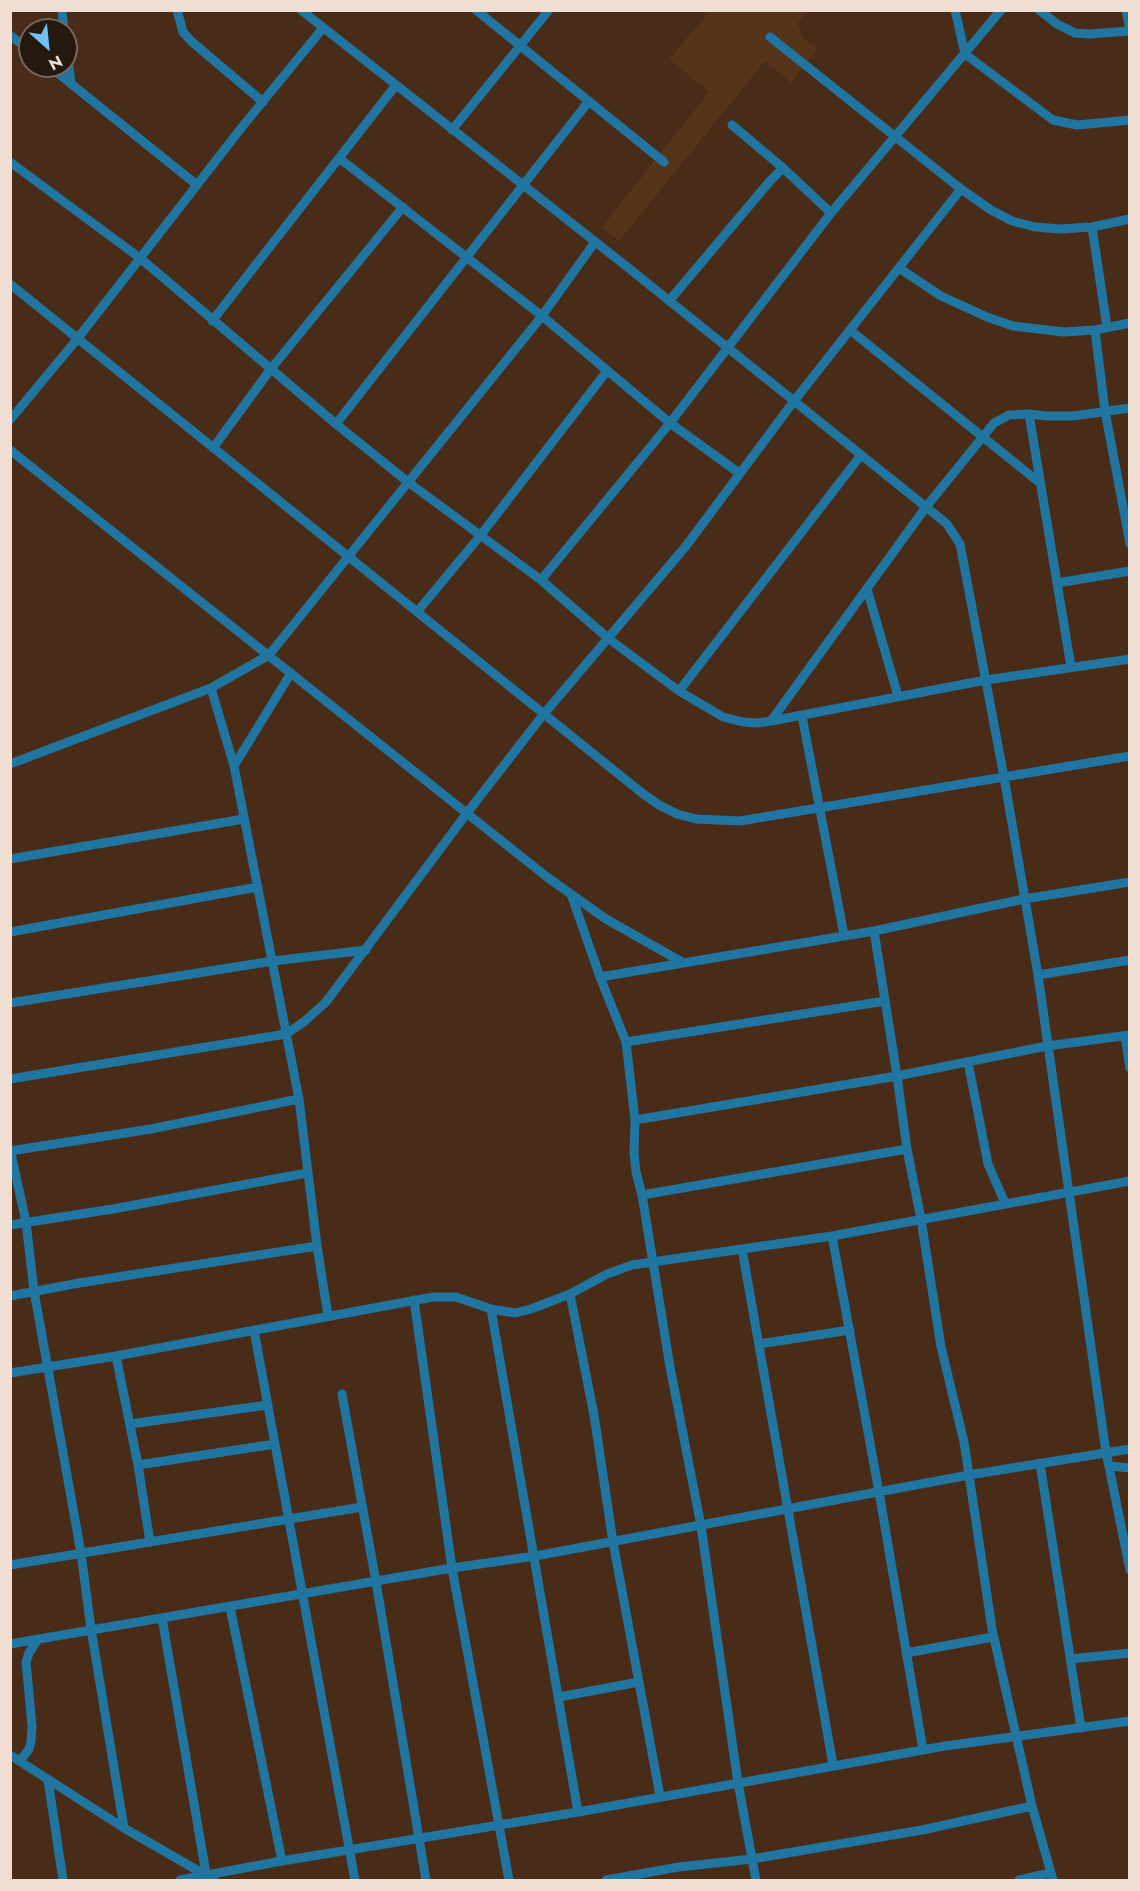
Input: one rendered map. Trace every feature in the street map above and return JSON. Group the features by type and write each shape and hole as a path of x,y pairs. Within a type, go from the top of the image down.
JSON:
{"street":[{"path":"177,10 183,32 191,41 263,102"},
{"path":"301,10 947,524 960,544 1004,777 1023,899 1038,975 1106,1452 1130,1570"},
{"path":"476,10 664,162"},
{"path":"452,130 549,10"},
{"path":"955,10 964,54 1053,120 1077,125 1130,120"},
{"path":"541,580 670,423 831,213 1001,10"},
{"path":"1039,10 1057,24 1075,33 1089,34 1130,31 1126,10"},
{"path":"10,420 78,338 323,28"},
{"path":"770,37 961,189 1012,221 1035,227 1060,229 1092,227 1130,219"},
{"path":"64,78 197,185"},
{"path":"70,78 71,84"},
{"path":"212,321 396,85"},
{"path":"336,424 589,101"},
{"path":"732,125 831,213"},
{"path":"339,158 542,316 670,423 739,474"},
{"path":"10,162 140,258 336,424 408,482 541,580 609,639 679,691 723,717 757,723 986,680 1130,659"},
{"path":"669,301 783,168"},
{"path":"10,1079 286,1034 326,1002 543,715 686,546 794,401 961,189"},
{"path":"213,448 270,370 402,207"},
{"path":"1092,227 1107,327"},
{"path":"10,764 211,688 269,655 542,316 595,242"},
{"path":"899,268 952,301 1013,326 1064,332 1095,330 1130,323"},
{"path":"10,284 543,715 659,806 676,814 696,819 740,821 1130,756"},
{"path":"850,330 1041,483"},
{"path":"1095,330 1105,411 1130,544"},
{"path":"417,612 480,536 608,371"},
{"path":"771,721 926,507 981,436 994,423 1009,415 1073,416 1130,408"},
{"path":"1029,414 1071,667"},
{"path":"10,450 467,813 606,920 682,962"},
{"path":"679,691 861,455"},
{"path":"1057,583 1130,571"},
{"path":"867,589 898,696"},
{"path":"234,766 291,673"},
{"path":"211,688 234,766 299,1099 307,1173 328,1316"},
{"path":"802,716 844,935"},
{"path":"10,859 244,819"},
{"path":"600,977 874,931 1023,899 1130,882"},
{"path":"10,932 258,887"},
{"path":"572,894 600,977 626,1041 635,1120 636,1172 701,1526 738,1783 756,1881"},
{"path":"874,931 907,1149 921,1219 941,1347 964,1442 993,1637 1032,1806 1052,1877 1019,1881"},
{"path":"10,1004 273,961 366,950"},
{"path":"1038,975 1130,960"},
{"path":"626,1041 885,1001"},
{"path":"635,1120 897,1076 1047,1046 1127,1035 1130,1068"},
{"path":"968,1062 988,1164 1005,1203"},
{"path":"124,1828 81,1553 34,1291 26,1222 11,1150 151,1129 299,1099"},
{"path":"642,1195 907,1149"},
{"path":"10,1225 113,1209 307,1173"},
{"path":"10,1373 116,1356 433,1297 456,1297 491,1309 515,1313 570,1294 621,1268 832,1236 1130,1181"},
{"path":"832,1236 923,1750"},
{"path":"10,1296 317,1246"},
{"path":"742,1249 833,1765"},
{"path":"570,1294 594,1415 613,1542 660,1796"},
{"path":"414,1300 452,1568 509,1881"},
{"path":"491,1309 578,1812"},
{"path":"254,1330 355,1881"},
{"path":"759,1344 850,1330"},
{"path":"116,1356 138,1465 150,1542"},
{"path":"342,1394 426,1881"},
{"path":"130,1424 268,1405"},
{"path":"138,1465 275,1444"},
{"path":"10,1644 452,1568 535,1556 969,1475 1130,1449"},
{"path":"1040,1463 1081,1728"},
{"path":"1109,1466 1130,1468"},
{"path":"10,1565 362,1507"},
{"path":"230,1607 282,1861"},
{"path":"162,1618 209,1879"},
{"path":"906,1653 993,1637"},
{"path":"20,1761 29,1749 32,1726 26,1662 38,1639"},
{"path":"1070,1659 1130,1653"},
{"path":"559,1697 639,1682"},
{"path":"180,1881 209,1879 282,1861 578,1812 833,1765 1130,1721"},
{"path":"10,1755 209,1879"},
{"path":"48,1779 63,1881"},
{"path":"606,1881 679,1867 752,1859 922,1830 1032,1806"}],"shaded area":[{"path":"710,11 808,11 798,23 802,37 817,49 791,83 765,61 619,241 602,227 709,92 669,59"}]}
